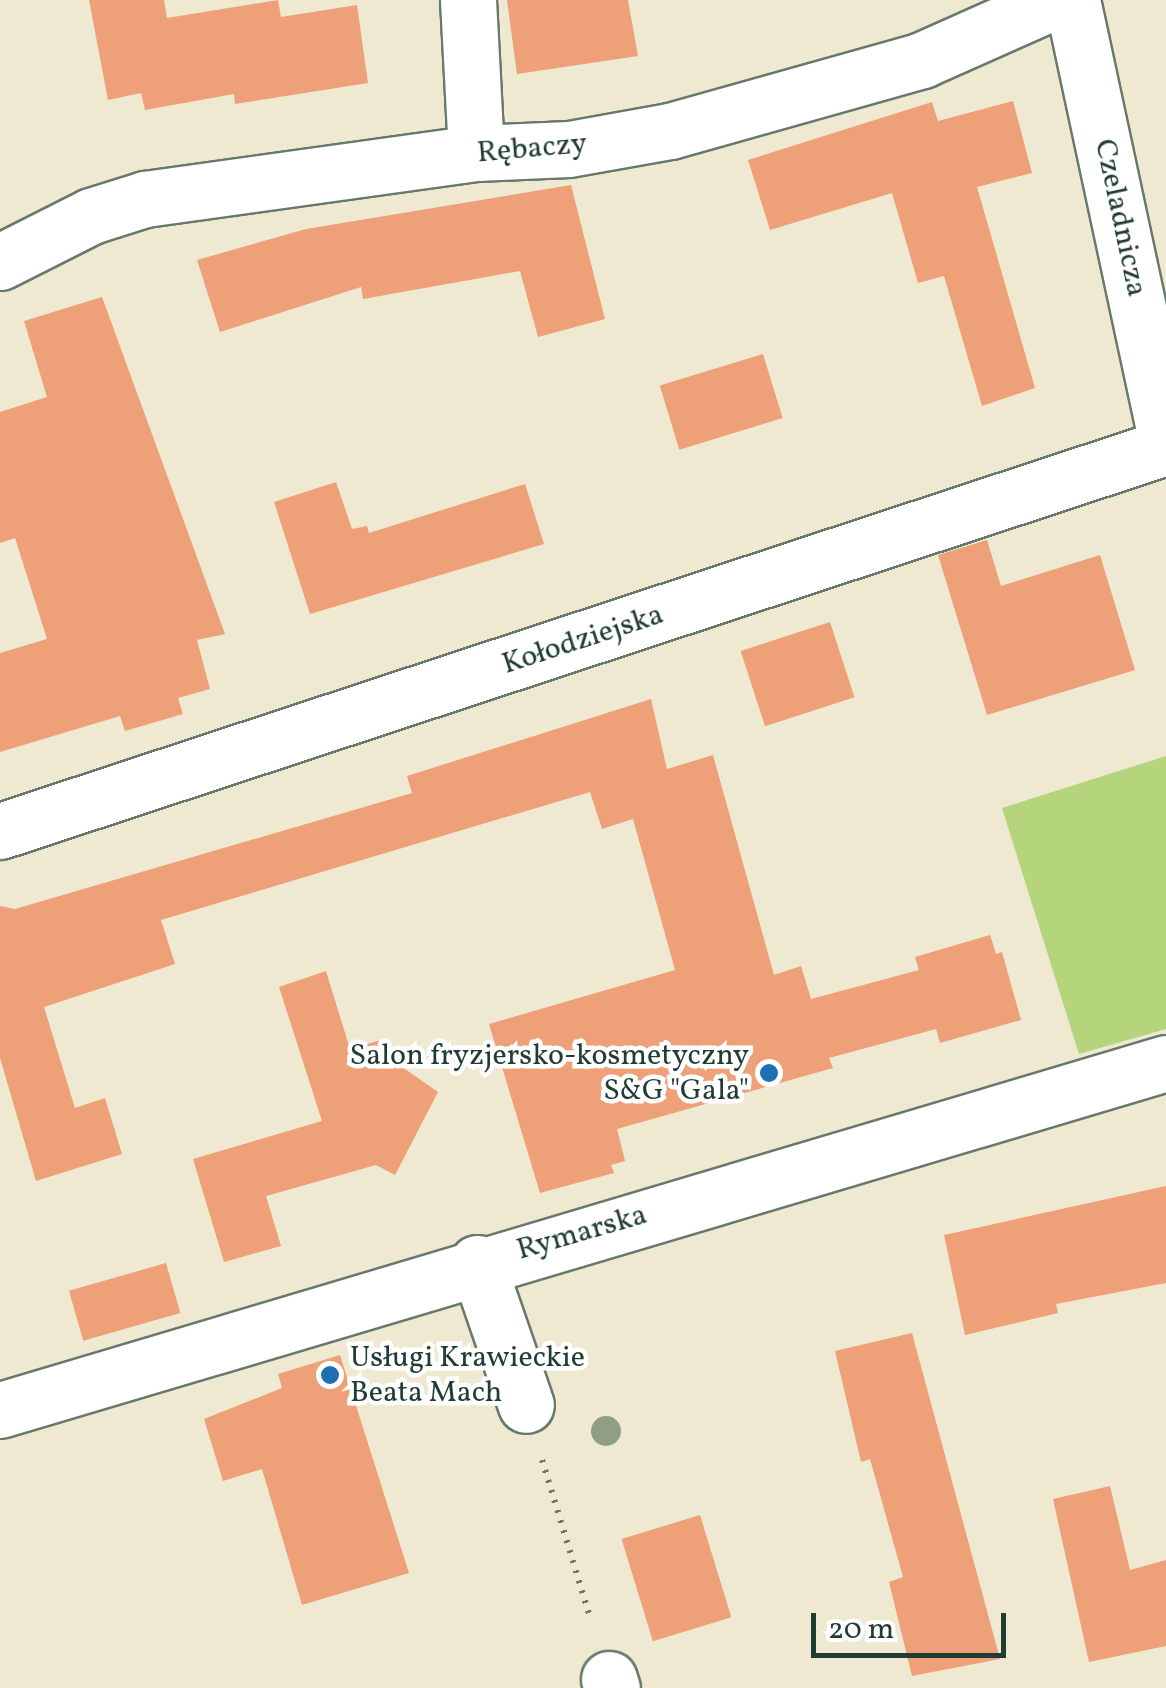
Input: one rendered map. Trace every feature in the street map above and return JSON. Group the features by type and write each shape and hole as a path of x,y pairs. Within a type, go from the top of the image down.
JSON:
{"street":[{"path":"468,0 476,153"},
{"name":"Rębaczy","path":"0,262 90,216 145,199 476,153 569,149 670,130 922,60 1057,0"},
{"name":"Czeladnicza","path":"1072,0 1166,437"},
{"name":"Kołodziejska","path":"0,831 1166,447"},
{"name":"Rymarska","path":"0,1410 477,1263 1166,1063"},
{"path":"477,1263 526,1406"}],"path":[{"path":"526,1406 610,1684"}],"green space":[{"path":"1166,756 1166,1029 1079,1054 1002,808"}],"building":[{"path":"89,0 164,0 167,18 278,0 281,17 357,5 368,83 235,104 234,94 145,110 141,93 108,100"},
{"path":"507,0 628,0 638,56 517,74"},
{"path":"1013,101 1032,173 977,187 1035,388 982,406 944,276 918,283 892,193 770,230 748,160 932,102 938,121"},
{"path":"571,185 605,319 538,337 520,271 363,299 361,287 220,332 197,260 306,229"},
{"path":"102,297 225,634 197,640 210,689 178,698 183,714 125,731 120,716 0,752 0,653 47,639 15,538 0,543 0,412 47,397 24,321"},
{"path":"763,354 783,418 679,450 660,386"},
{"path":"336,482 352,529 367,526 369,533 525,484 544,544 310,614 274,502"},
{"path":"987,540 1001,586 1100,555 1135,670 987,715 938,555"},
{"path":"830,622 854,697 765,726 741,651"},
{"path":"651,699 667,769 713,755 774,975 801,966 811,999 919,970 915,957 990,935 996,954 1002,952 1021,1020 940,1043 936,1029 829,1058 833,1068 617,1129 625,1161 611,1165 614,1173 540,1193 489,1024 675,970 633,819 602,829 590,792 161,920 175,964 44,1007 75,1108 105,1098 122,1154 36,1181 0,1058 0,906 15,909 412,793 407,776"},
{"path":"326,971 350,1049 381,1040 385,1055 438,1092 395,1175 376,1165 266,1196 281,1246 224,1262 193,1159 322,1121 279,987"},
{"path":"1166,1186 1166,1283 1056,1304 1058,1313 965,1335 944,1235"},
{"path":"166,1263 180,1313 83,1341 69,1291"},
{"path":"912,1333 1000,1659 912,1676 889,1582 903,1577 870,1459 861,1462 835,1351"},
{"path":"340,1355 409,1573 302,1605 262,1469 223,1481 204,1419 282,1388 278,1374"},
{"path":"1110,1486 1130,1570 1166,1560 1166,1646 1089,1662 1053,1499"},
{"path":"700,1515 731,1617 653,1641 622,1539"}],"place":[{"name":"Salon fryzjersko-kosmetyczny S&G \"Gala\"","path":"769,1073"},
{"name":"Usługi Krawieckie Beata Mach","path":"330,1375"}]}
